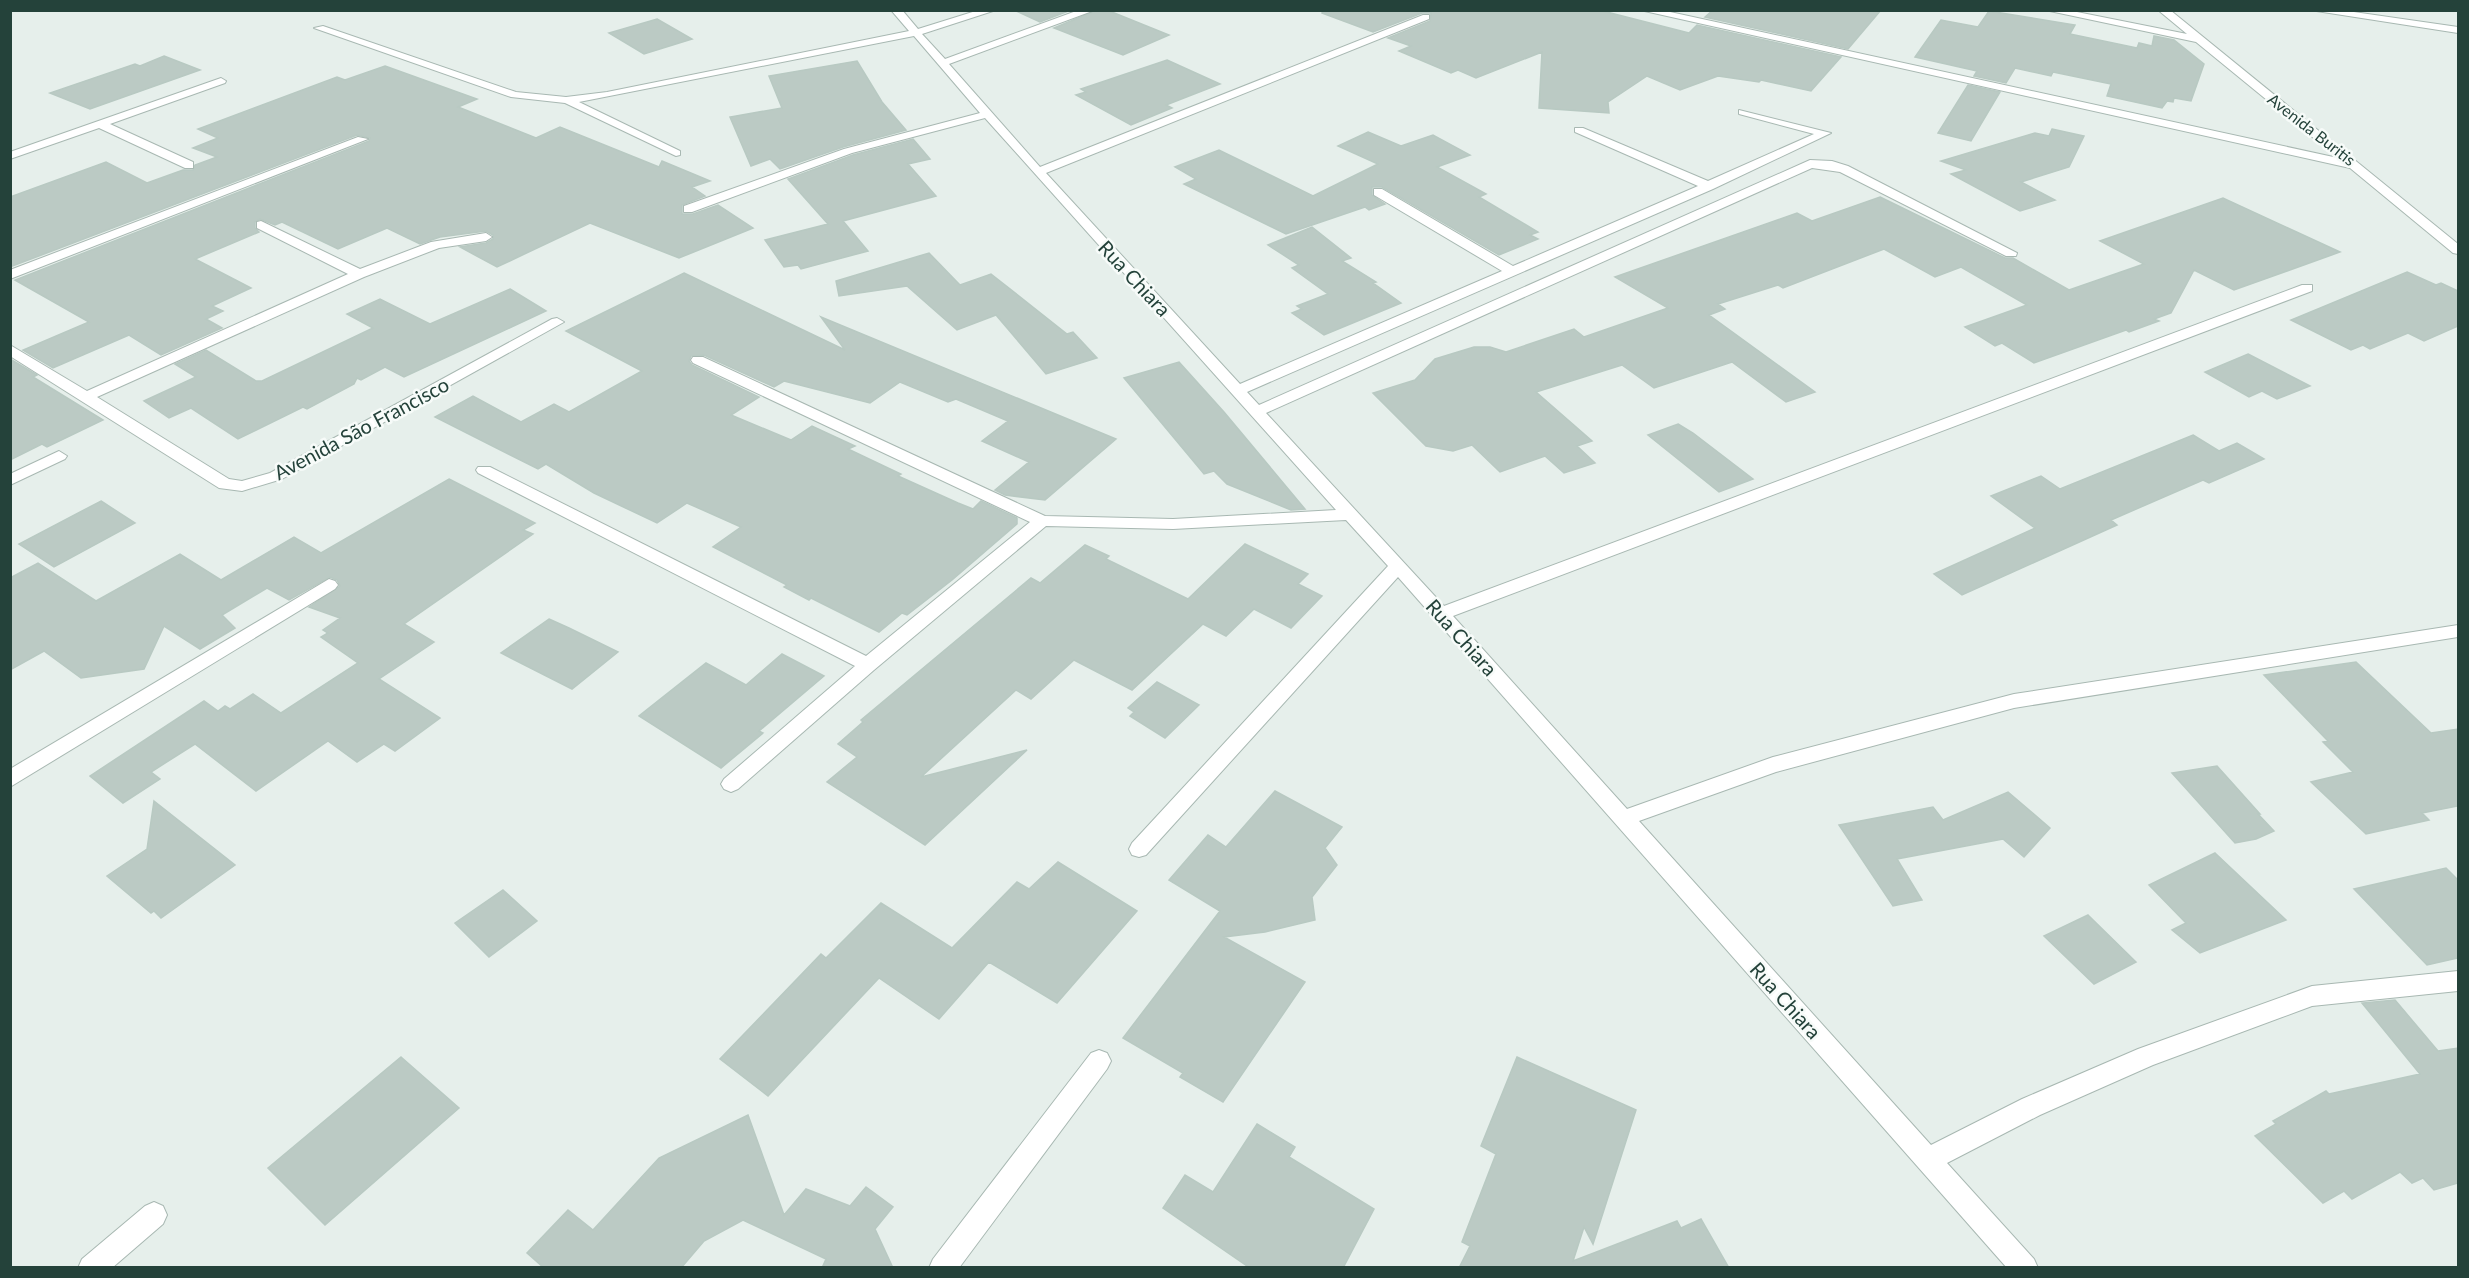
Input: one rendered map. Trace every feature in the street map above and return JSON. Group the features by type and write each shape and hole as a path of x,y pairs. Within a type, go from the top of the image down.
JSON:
{"street":[{"name":"Rua Chiara","path":"896,10 941,64 989,114 1038,172 1398,566 2025,1268"},
{"path":"319,28 515,95 566,100 607,95 915,33 991,10"},
{"path":"941,64 1090,10"},
{"path":"1645,10 2358,166"},
{"path":"2050,10 2198,39"},
{"name":"Avenida Buritis","path":"2163,10 2358,166 2458,250"},
{"path":"2315,10 2458,30"},
{"path":"2417,10 2425,25"},
{"path":"1038,172 1426,17"},
{"path":"10,156 221,81"},
{"path":"566,100 676,153"},
{"path":"1238,390 1709,186 1825,133 1743,112"},
{"path":"688,209 849,151 989,114"},
{"path":"99,124 189,165"},
{"path":"1579,130 1709,186"},
{"path":"10,275 362,139"},
{"path":"1258,411 1810,164 1832,165 1844,169 2011,253"},
{"path":"1378,192 1512,271"},
{"path":"261,225 359,274"},
{"path":"87,396 359,274 436,245 486,237"},
{"path":"1441,614 2307,288"},
{"name":"Avenida São Francisco","path":"10,350 225,483 242,486 276,476 557,321"},
{"path":"698,360 1042,521 1173,524 1351,514"},
{"path":"10,480 59,456"},
{"path":"484,470 868,665"},
{"path":"731,784 868,665 1042,521"},
{"path":"1139,849 1398,566"},
{"path":"10,779 329,585"},
{"path":"1624,818 1773,765 2014,701 2458,631"},
{"path":"1929,1160 2031,1107 2146,1057 2312,996 2458,981"},
{"path":"942,1268 1099,1061"},
{"path":"91,1268 154,1215"}],"building":[{"path":"1014,10 1071,10 1040,22"},
{"path":"1097,10 1107,10 1169,35 1123,55 1054,28"},
{"path":"1323,10 1599,10 1689,33 1697,25 1841,57 1811,91 1761,80 1759,82 1718,76 1680,90 1647,76 1608,102 1609,113 1539,108 1542,52 1476,78 1458,70 1451,73 1399,51 1411,46 1388,38 1430,21 1431,13 1422,13 1373,32 1322,13"},
{"path":"1713,10 1881,10 1848,49 1705,17"},
{"path":"1989,11 2075,25 2070,34 2137,48 2139,43 2152,46 2154,36 2174,40 2204,64 2191,101 2174,98 2173,102 2167,101 2162,108 2107,96 2111,84 2053,72 2051,76 2015,68 2006,83 1974,76 1977,71 1915,57 1941,20 1978,27"},
{"path":"657,19 692,39 644,54 609,33"},
{"path":"164,56 200,70 90,109 50,93 135,64 140,66"},
{"path":"1167,60 1220,84 1166,105 1172,108 1131,125 1076,95 1086,92 1081,89"},
{"path":"857,61 882,102 906,130 843,147 780,169 770,159 751,166 730,117 782,108 769,76"},
{"path":"385,66 477,99 458,107 536,138 560,127 659,167 662,161 710,181 692,187 705,196 682,205 682,214 693,214 718,205 753,228 679,258 590,223 497,267 460,247 486,243 493,239 493,235 486,231 440,237 420,244 387,228 338,249 282,222 275,225 260,219 255,222 255,228 259,232 195,259 251,288 212,306 223,311 206,319 222,328 161,355 129,335 53,368 23,350 89,322 15,280 369,141 370,138 357,135 10,267 10,197 106,162 147,183 183,170 193,170 195,165 217,157 193,148 218,138 198,129 337,77 345,80"},
{"path":"1968,85 2000,92 1971,141 1938,133"},
{"path":"2052,129 2084,136 2069,167 2021,182 2055,200 2020,211 1951,174 1966,170 1941,161 2035,133 2049,136"},
{"path":"1368,132 1401,146 1433,135 1470,155 1437,167 1486,194 1479,197 1538,232 1530,235 1538,239 1499,255 1382,187 1372,187 1372,195 1385,204 1369,210 1365,207 1286,234 1184,184 1196,179 1175,167 1219,150 1313,196 1378,164 1338,146"},
{"path":"913,139 930,159 908,164 936,196 843,221 868,251 801,269 798,265 784,267 765,240 828,224 788,179 853,155"},
{"path":"1880,197 2005,258 2013,258 2069,290 2144,264 2100,241 2223,198 2340,252 2234,290 2194,270 2171,313 2154,319 2159,321 2129,332 2126,330 2034,363 2002,343 1995,346 1965,327 2027,305 1961,267 1935,277 1884,249 1783,288 1778,285 1718,304 1725,309 1709,315 1815,392 1786,402 1732,362 1654,388 1622,365 1536,392 1592,441 1577,446 1595,463 1564,473 1545,456 1500,472 1472,445 1453,451 1426,446 1373,393 1415,380 1435,359 1474,347 1490,347 1506,352 1574,329 1584,337 1668,308 1615,277 1797,213 1812,221"},
{"path":"1312,227 1351,258 1342,261 1376,282 1373,283 1401,303 1324,335 1292,313 1302,309 1297,306 1328,294 1292,268 1299,265 1268,245"},
{"path":"929,253 960,285 991,274 1067,334 1073,332 1097,358 1046,374 996,315 957,330 907,286 839,296 836,281"},
{"path":"2407,272 2436,285 2441,283 2458,291 2458,326 2424,341 2408,333 2370,349 2363,345 2351,350 2291,320"},
{"path":"684,273 845,350 821,317 1116,439 1045,500 1005,495 995,490 1029,462 982,441 1008,421 956,399 948,402 900,382 870,403 784,381 774,387 704,355 691,356 689,361 692,365 759,397 731,415 791,440 812,426 855,446 848,449 901,474 898,476 958,503 973,509 981,501 1017,518 1017,524 952,580 907,615 902,613 879,632 811,598 809,600 784,587 787,585 713,547 741,527 687,503 657,523 594,493 546,464 538,469 435,417 473,396 521,422 554,404 569,412 642,371 566,331"},
{"path":"510,289 546,311 404,377 385,367 361,380 357,378 354,384 307,409 303,407 238,439 191,408 169,418 144,401 196,377 175,364 206,350 256,381 262,381 373,328 347,314 380,299 430,324"},
{"path":"2248,354 2310,386 2277,399 2262,391 2249,397 2205,372"},
{"path":"10,359 37,375 33,377 103,420 47,447 42,444 10,460"},
{"path":"1179,362 1305,509 1291,510 1227,484 1214,471 1204,474 1124,378"},
{"path":"1678,424 1753,479 1719,492 1648,435"},
{"path":"2193,435 2219,451 2237,443 2264,459 2209,483 2203,480 2111,520 2117,525 1962,595 1934,574 2035,528 1991,496 2041,476 2060,489"},
{"path":"449,479 535,523 523,530 533,534 404,624 434,642 379,679 440,718 395,751 384,744 357,762 328,741 256,791 195,744 151,772 160,779 123,803 90,776 204,701 218,711 225,706 230,709 253,694 281,713 358,663 321,637 328,633 323,630 340,618 309,607 340,586 337,580 330,577 289,600 267,588 222,615 235,628 200,649 164,626 144,669 81,678 44,651 10,670 10,578 38,563 96,601 180,554 221,580 294,537 321,553"},
{"path":"101,501 135,523 54,567 19,544"},
{"path":"1245,544 1308,574 1298,584 1322,596 1291,628 1254,609 1226,636 1203,624 1132,690 1074,660 1031,699 1016,690 921,777 1027,750 925,845 827,782 857,757 838,744 863,722 861,720 1031,578 1040,583 1085,545 1109,556 1106,559 1188,599"},
{"path":"549,619 618,652 572,689 501,653"},
{"path":"782,654 824,676 759,731 763,733 721,768 639,716 706,663 746,685"},
{"path":"2356,662 2431,733 2458,729 2458,806 2422,813 2429,820 2366,834 2311,782 2353,772 2323,742 2328,741 2264,675"},
{"path":"1157,682 1199,705 1165,738 1130,716 1134,712 1128,708"},
{"path":"2217,766 2274,831 2256,839 2235,843 2172,773"},
{"path":"1275,791 1342,827 1325,848 1337,865 1312,897 1315,920 1265,932 1224,937 1305,982 1223,1102 1180,1077 1183,1073 1123,1038 1220,911 1169,880 1208,835 1226,847"},
{"path":"2008,792 2050,828 2024,857 2003,839 1897,859 1922,900 1893,906 1839,825 1933,807 1943,820"},
{"path":"154,801 235,865 161,918 154,911 151,913 107,876 147,849"},
{"path":"2215,853 2286,920 2200,953 2172,930 2186,923 2149,885"},
{"path":"1058,862 1137,911 1057,1003 989,962 939,1019 879,978 768,1096 720,1059 821,954 826,958 881,903 952,948 1017,882 1029,889"},
{"path":"2446,868 2458,880 2458,958 2427,965 2354,889"},
{"path":"503,890 537,921 489,957 455,923"},
{"path":"2088,915 2136,962 2094,984 2044,936"},
{"path":"2395,1000 2438,1051 2458,1048 2458,1183 2434,1190 2423,1178 2412,1183 2400,1172 2352,1199 2344,1191 2323,1203 2255,1136 2276,1124 2273,1121 2326,1091 2329,1094 2420,1074 2362,1003"},
{"path":"401,1057 459,1108 325,1225 268,1168"},
{"path":"1517,1057 1636,1110 1593,1244 1584,1227 1573,1261 1677,1221 1681,1228 1701,1219 1729,1268 1459,1268 1470,1246 1462,1242 1496,1154 1481,1146"},
{"path":"748,1115 784,1215 806,1189 850,1206 866,1187 893,1207 875,1229 893,1268 822,1268 826,1259 743,1220 704,1241 681,1268 544,1268 527,1253 568,1210 593,1230 659,1158"},
{"path":"1257,1124 1295,1147 1289,1157 1374,1209 1343,1268 1250,1268 1163,1208 1185,1175 1213,1192"}]}
